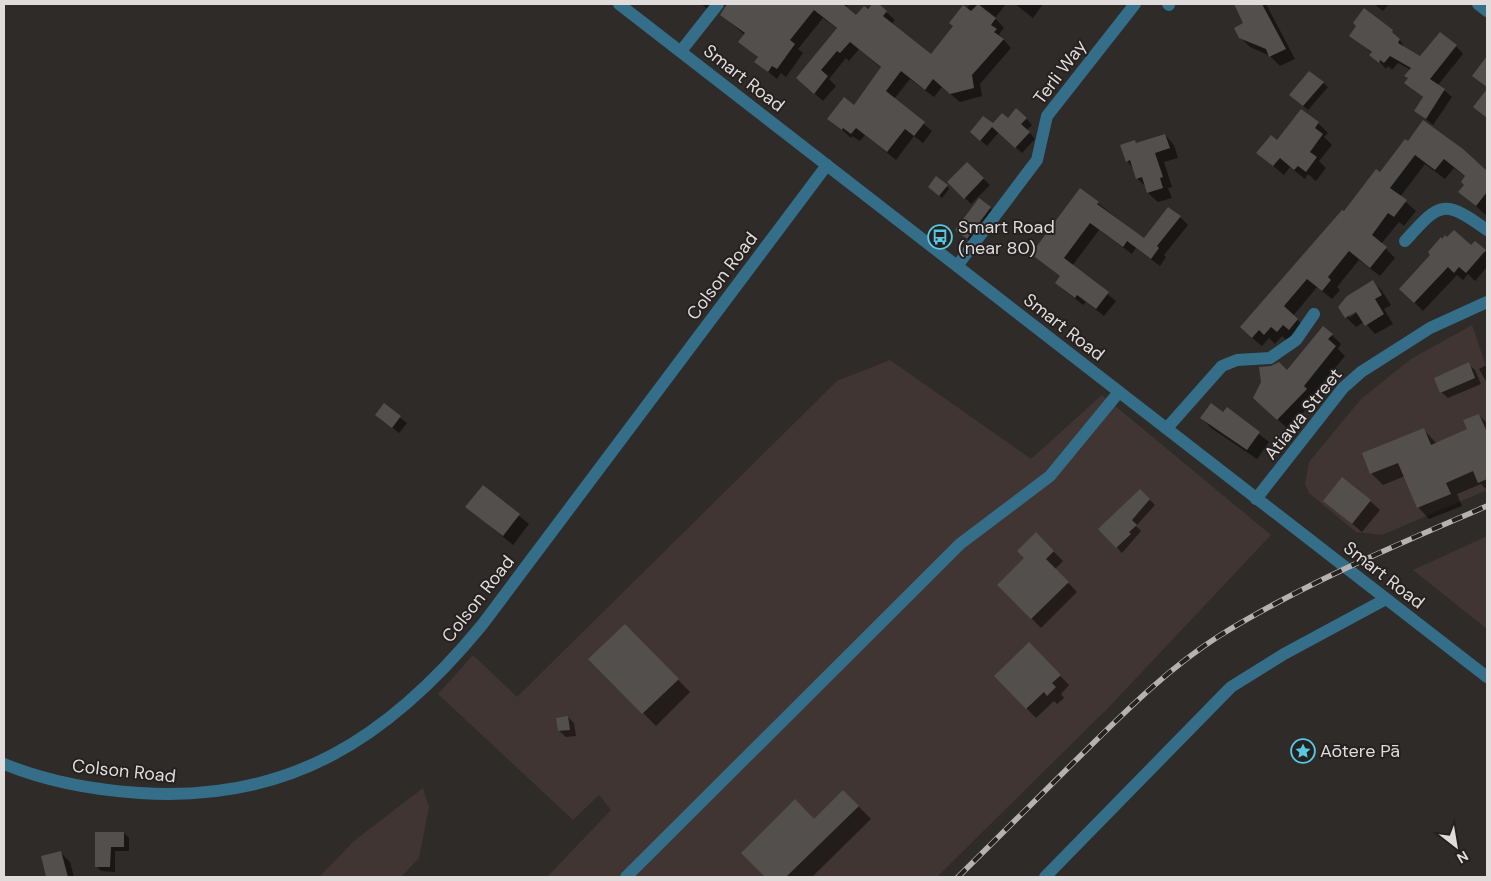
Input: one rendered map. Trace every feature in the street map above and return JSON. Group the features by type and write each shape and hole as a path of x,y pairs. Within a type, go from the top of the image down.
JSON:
{"street":[{"name":"Smart Road","path":"619,4 1487,678"},
{"path":"681,51 718,4"},
{"name":"Terli Way","path":"957,266 1037,160 1047,116 1135,4"},
{"path":"1478,4 1487,11"},
{"name":"Colson Road","path":"4,764 32,776 119,792 200,794 242,788 286,776 336,754 371,733 395,715 429,684 482,625 828,165"},
{"path":"1405,241 1433,212 1440,209 1456,211 1487,230"},
{"name":"Atiawa Street","path":"1256,499 1343,388 1360,372 1430,328 1487,302"},
{"path":"1167,428 1222,366 1237,360 1270,358 1296,340 1314,314"},
{"path":"626,877 960,544 1050,476 1119,392"},
{"path":"1045,877 1231,687 1284,654 1386,599"}],"shaded area":[{"path":"1472,325 1487,369 1487,490 1382,535 1356,532 1309,493 1305,484 1309,462 1361,399 1411,359"},
{"path":"890,360 1031,459 1102,395 1271,535 1109,707 937,877 547,877 611,810 599,795 573,820 438,694 473,655 517,697 837,381"},
{"path":"1487,536 1487,629 1413,570"},
{"path":"423,788 429,807 419,858 401,877 319,877 354,841"}],"building":[{"path":"727,4 843,4 856,15 864,6 868,9 872,4 879,4 887,11 883,16 931,54 953,26 949,23 963,5 971,11 978,4 996,18 991,25 997,29 994,32 1004,39 972,75 974,88 950,94 933,79 925,90 901,71 886,91 925,122 914,136 905,129 887,152 856,128 851,134 827,119 844,97 854,105 881,67 850,42 840,53 837,51 821,70 828,76 814,94 796,78 837,28 814,10 790,40 795,44 777,69 772,66 768,72 754,62 758,57 738,42 745,33 720,15"},
{"path":"1234,4 1262,4 1286,49 1269,57 1266,49 1239,38 1234,28 1243,23"},
{"path":"1364,8 1393,30 1392,32 1400,39 1398,43 1420,56 1440,32 1457,45 1430,79 1445,89 1426,119 1414,111 1423,97 1404,83 1408,78 1404,76 1411,68 1390,56 1384,63 1380,60 1379,63 1369,55 1372,52 1349,36 1356,26 1353,23"},
{"path":"1487,56 1487,87 1472,76"},
{"path":"1309,71 1324,82 1303,106 1289,95"},
{"path":"1487,89 1487,118 1473,107"},
{"path":"1016,108 1027,118 1021,124 1030,132 1015,148 992,127 980,141 970,132 983,116 993,123 1002,113 1008,118"},
{"path":"1301,109 1319,122 1315,128 1323,134 1310,152 1317,157 1306,172 1298,166 1294,170 1280,158 1273,166 1256,153 1271,135 1277,140"},
{"path":"1423,120 1463,149 1487,171 1487,192 1476,206 1458,192 1464,185 1461,182 1465,176 1444,159 1435,170 1415,155 1390,188 1407,200 1394,217 1388,213 1372,235 1387,247 1370,268 1349,251 1328,277 1331,280 1322,291 1307,279 1284,306 1298,319 1289,330 1283,325 1277,332 1271,327 1264,335 1259,330 1252,338 1240,327 1342,210 1344,211 1376,169 1380,172 1405,139 1408,141"},
{"path":"1165,134 1170,148 1155,153 1163,177 1160,178 1163,188 1147,193 1142,177 1136,179 1130,160 1126,162 1120,145 1135,140 1136,143"},
{"path":"967,162 984,178 964,199 947,182"},
{"path":"936,176 948,185 939,196 928,187"},
{"path":"1080,188 1099,202 1097,204 1144,238 1168,207 1181,216 1157,246 1159,248 1151,259 1127,241 1123,247 1090,223 1064,258 1109,292 1096,309 1077,295 1075,298 1055,283 1060,276 1031,254"},
{"path":"979,198 991,207 967,239 955,230"},
{"path":"1454,230 1471,245 1475,241 1486,250 1466,273 1459,267 1454,273 1448,267 1414,303 1399,289 1430,255 1428,252 1441,237 1442,239 1445,235 1447,237"},
{"path":"1373,280 1382,295 1375,299 1384,314 1365,326 1356,312 1345,318 1338,307 1347,296"},
{"path":"1323,326 1333,334 1328,339 1336,346 1304,386 1307,389 1277,420 1253,398 1261,382 1259,367 1271,366 1279,362 1287,370"},
{"path":"1469,362 1475,378 1440,393 1434,378"},
{"path":"384,403 401,416 392,428 375,415"},
{"path":"1211,403 1223,412 1227,407 1260,432 1247,450 1200,418"},
{"path":"1479,414 1487,432 1487,479 1478,483 1473,471 1446,483 1451,494 1417,508 1398,463 1370,474 1362,453 1424,428 1431,445 1467,429 1463,420"},
{"path":"1342,477 1371,500 1352,524 1323,501"},
{"path":"483,485 520,514 503,536 465,507"},
{"path":"1140,489 1150,499 1132,520 1137,525 1129,532 1131,534 1116,548 1098,529"},
{"path":"1036,532 1054,551 1046,559 1069,582 1031,619 997,585 1024,558 1017,551"},
{"path":"625,624 679,679 642,714 588,659"},
{"path":"1029,642 1061,675 1052,683 1056,687 1047,696 1044,692 1026,709 994,676"},
{"path":"568,716 570,730 558,731 556,718"},
{"path":"843,790 859,806 786,877 765,877 741,853 795,799 814,819"},
{"path":"95,832 124,832 124,847 111,847 110,867 95,867"},
{"path":"61,851 68,877 46,877 41,856"}],"railway":[{"path":"958,877 1125,712 1179,664 1219,636 1317,582 1487,506"}],"place":[{"name":"Smart Road (near 80)","path":"940,237"},
{"name":"Aōtere Pā","path":"1303,751"}]}
